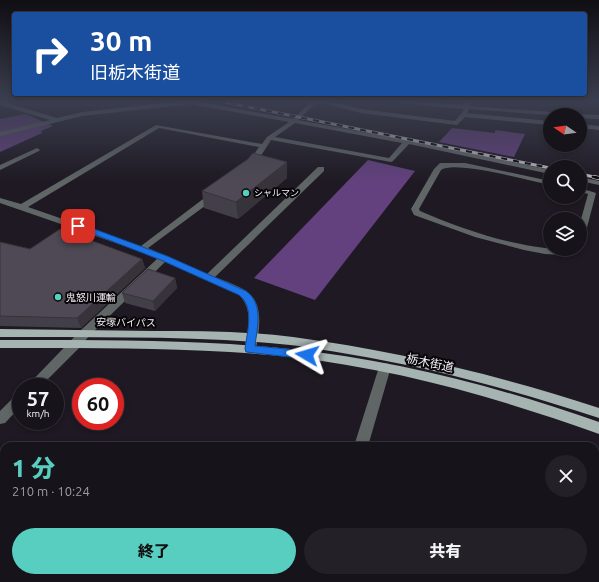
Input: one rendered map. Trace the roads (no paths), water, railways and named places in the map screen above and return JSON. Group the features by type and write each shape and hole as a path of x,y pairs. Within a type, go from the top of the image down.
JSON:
{"main road":[{"name":"安塚バイパス","path":"0,333 85,333 252,337"},
{"name":"栃木街道","path":"252,337 339,348 440,367 538,394 599,413"},
{"path":"0,344 76,344 250,349"},
{"name":"栃木街道","path":"250,349 291,353 384,367 478,388 599,428"}],"street":[{"path":"0,134 23,128"},
{"path":"22,207 154,128"},
{"path":"169,128 262,146"},
{"path":"245,172 269,138 283,128"},
{"path":"333,128 543,171"},
{"path":"269,138 391,160 407,142"},
{"path":"0,168 38,150"},
{"path":"474,166 480,158"},
{"path":"543,181 474,166 453,164 443,165 438,169 417,203 415,209 417,213 447,225 543,251"},
{"path":"209,277 321,169"},
{"path":"587,180 597,182 592,193 587,213"},
{"path":"142,249 221,190"},
{"path":"587,192 592,193"},
{"path":"0,200 142,249 209,277 249,297 254,311 250,349"},
{"path":"41,378 76,344 85,333 164,258"},
{"path":"362,442 384,367"},
{"path":"0,419 12,407"}],"railway":[{"path":"353,128 543,167"},
{"path":"587,175 599,178 594,177"}],"place":[{"name":"シャルマン","path":"246,193"},
{"name":"鬼怒川運輸","path":"58,297"}]}
